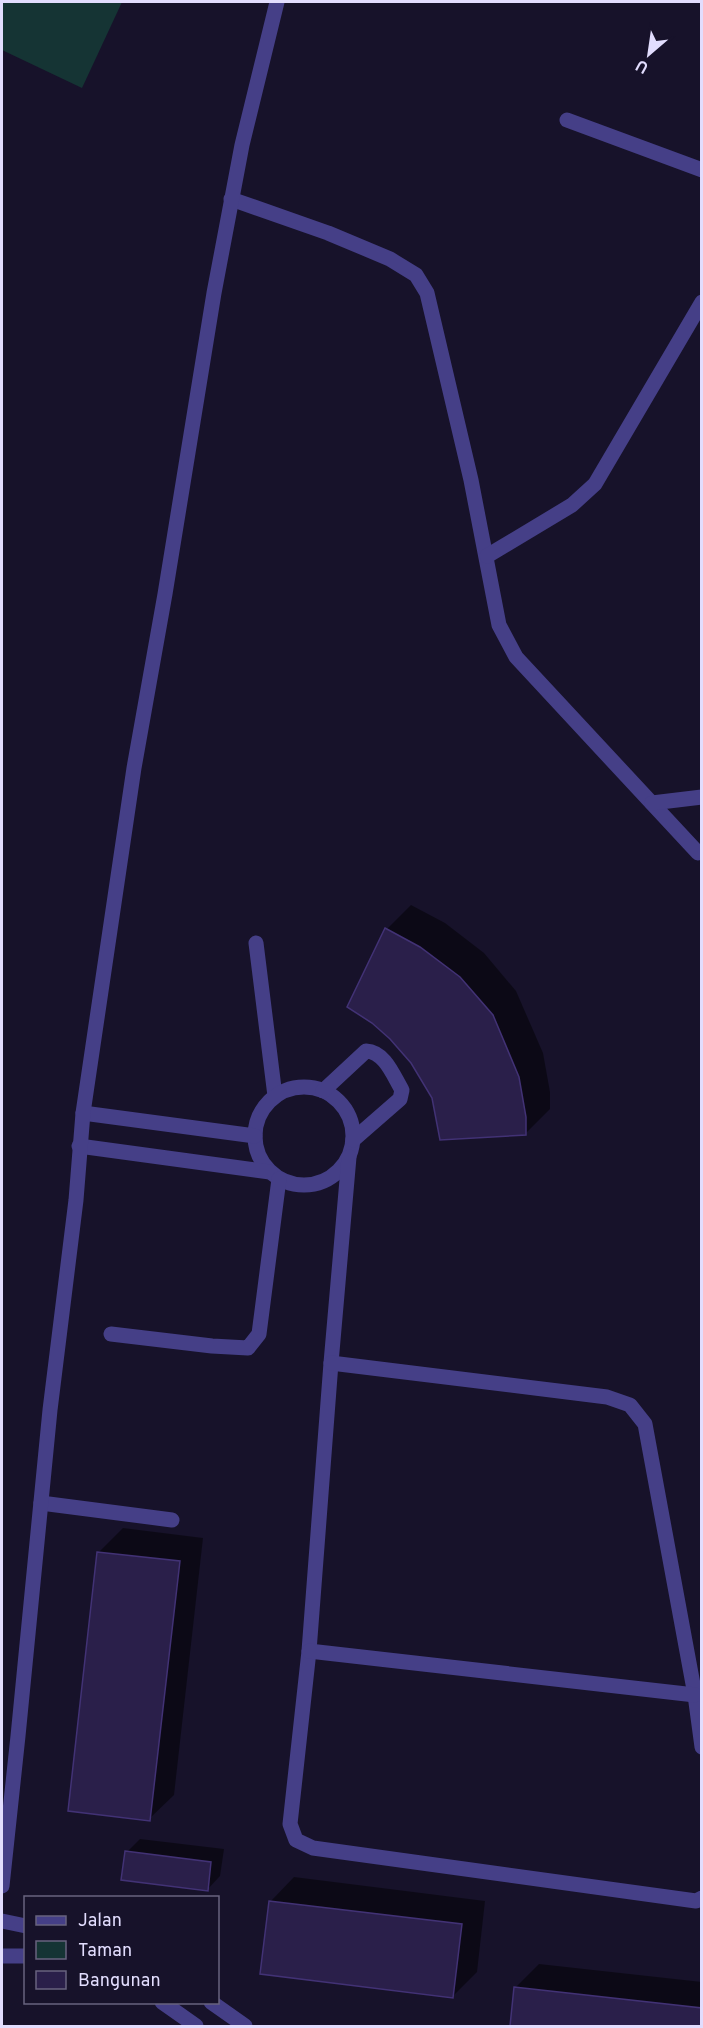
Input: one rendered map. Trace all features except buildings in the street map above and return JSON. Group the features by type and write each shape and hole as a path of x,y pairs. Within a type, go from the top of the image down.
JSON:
{"street":[{"path":"2,1886 56,1354 75,1210 83,1113 134,768 231,199 252,100 277,2"},
{"path":"567,120 702,170"},
{"path":"231,199 328,233 390,259 416,275 427,293 471,480 499,625 516,657 698,853"},
{"path":"487,556 572,505 595,484 702,302"},
{"path":"652,803 702,797"},
{"path":"256,943 275,1096"},
{"path":"323,1091 366,1051 374,1052 381,1057 402,1090 400,1100 353,1140"},
{"path":"111,1334 248,1348 259,1334 274,1175 259,1155 255,1136 258,1121 264,1107 275,1096 290,1089 307,1087 323,1091 340,1103 351,1120 353,1140 349,1157 331,1363 309,1651 290,1824 296,1840 313,1848 696,1901 702,1898"},
{"path":"83,1113 255,1136"},
{"path":"79,1146 274,1175 298,1185 322,1182 338,1172 349,1157"},
{"path":"331,1363 607,1397 630,1405 645,1425 695,1695 702,1747"},
{"path":"41,1503 172,1520"},
{"path":"309,1651 695,1695"},
{"path":"2,1921 24,1926"},
{"path":"2,1956 24,1956"},
{"path":"165,2004 196,2026"},
{"path":"214,2004 245,2026"}],"green space":[{"path":"2,2 122,2 82,88 2,50"}]}
